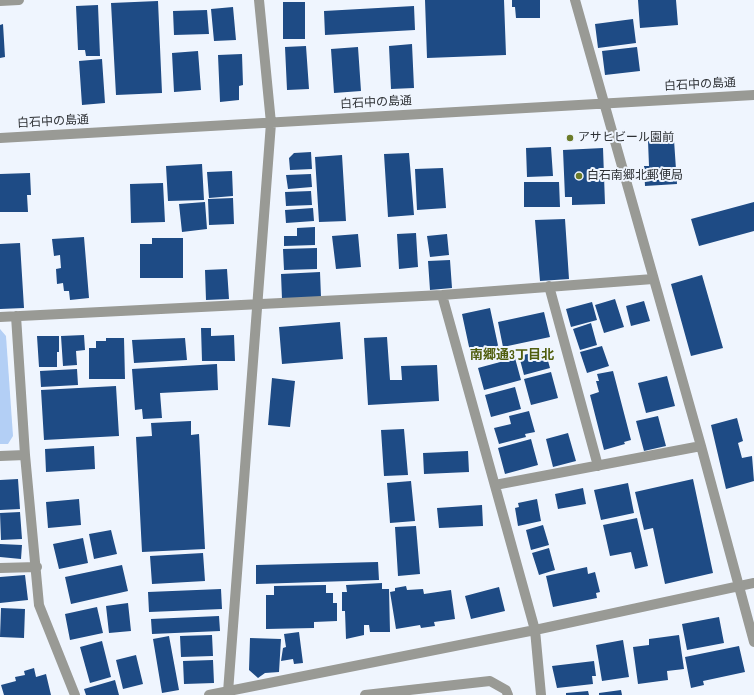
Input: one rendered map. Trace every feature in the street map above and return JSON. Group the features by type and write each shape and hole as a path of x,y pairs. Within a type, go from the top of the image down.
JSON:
{"street":[{"path":"0,1 19,0"},
{"path":"228,692 271,123 259,0"},
{"path":"575,0 701,446 754,642"},
{"name":"白石中の島通","path":"0,138 604,102 754,95"},
{"path":"0,317 442,295 653,279"},
{"path":"549,286 598,466"},
{"path":"442,295 535,630 541,695"},
{"path":"16,316 25,455 37,568 39,605 75,695"},
{"path":"495,486 701,446"},
{"path":"0,456 25,455"},
{"path":"0,568 37,568"},
{"path":"209,695 535,630 754,583"},
{"path":"365,695 490,680 506,690 508,695"}],"shaded area":[{"path":"0,329 6,336 13,436 8,444 0,444"}],"building":[{"path":"425,0 504,0 506,55 427,58"},
{"path":"512,0 540,0 540,18 516,18 515,7 512,7"},
{"path":"638,0 676,0 678,25 640,28"},
{"path":"158,1 162,93 116,95 111,3"},
{"path":"283,2 305,2 305,39 283,39"},
{"path":"98,5 100,56 86,56 85,50 78,50 76,6"},
{"path":"414,6 415,30 325,35 324,11"},
{"path":"233,7 236,40 214,41 211,9"},
{"path":"207,10 209,34 174,35 173,11"},
{"path":"633,19 636,43 598,48 595,24"},
{"path":"3,24 5,57 0,58 0,25"},
{"path":"412,44 414,88 391,89 389,46"},
{"path":"306,46 309,89 287,90 285,47"},
{"path":"358,47 361,91 334,93 331,49"},
{"path":"637,47 640,71 605,75 602,51"},
{"path":"198,51 201,90 174,92 172,53"},
{"path":"242,54 243,85 239,86 239,100 220,102 218,55"},
{"path":"102,59 105,103 82,105 79,61"},
{"path":"674,140 677,184 645,186 644,166 649,166 648,141"},
{"path":"551,147 553,176 527,177 526,148"},
{"path":"603,148 605,204 572,205 572,197 565,197 563,150"},
{"path":"311,152 312,169 290,170 289,158 294,153"},
{"path":"409,153 414,215 388,217 384,154"},
{"path":"342,155 346,221 319,222 315,157"},
{"path":"202,164 204,200 168,201 166,166"},
{"path":"443,168 446,208 417,210 415,169"},
{"path":"232,171 233,196 209,198 207,172"},
{"path":"30,173 31,195 27,195 28,212 0,212 0,174"},
{"path":"311,174 312,187 288,189 286,175"},
{"path":"524,182 559,182 560,207 524,207"},
{"path":"163,183 165,222 131,223 130,184"},
{"path":"311,191 312,205 286,206 285,192"},
{"path":"233,198 234,224 209,225 208,199"},
{"path":"205,202 207,229 182,232 179,204"},
{"path":"754,202 754,231 699,246 691,219"},
{"path":"313,208 314,221 286,223 285,210"},
{"path":"565,219 569,279 540,281 535,220"},
{"path":"315,227 315,245 284,246 284,236 297,236 297,228"},
{"path":"416,233 418,267 399,269 397,234"},
{"path":"358,234 361,267 336,269 332,236"},
{"path":"447,234 449,255 430,257 427,236"},
{"path":"84,237 89,298 70,300 69,291 64,291 63,283 57,284 56,269 61,268 60,255 54,256 52,239"},
{"path":"152,238 183,238 183,278 140,278 140,244 152,244"},
{"path":"20,243 24,308 0,309 0,244"},
{"path":"317,248 317,269 284,270 283,249"},
{"path":"450,260 452,288 430,290 428,261"},
{"path":"227,269 229,299 206,300 205,270"},
{"path":"320,272 321,297 282,299 281,274"},
{"path":"702,275 723,348 691,356 671,284"},
{"path":"615,299 624,327 604,333 595,305"},
{"path":"644,301 650,321 631,326 626,306"},
{"path":"592,302 597,320 571,327 566,309"},
{"path":"490,308 499,350 471,356 462,314"},
{"path":"544,312 550,337 503,347 498,322"},
{"path":"340,322 343,359 282,364 279,327"},
{"path":"591,323 597,345 580,350 573,329"},
{"path":"201,328 211,328 211,336 234,335 235,361 202,361"},
{"path":"84,335 85,350 76,351 77,365 63,366 61,336"},
{"path":"37,336 59,336 57,367 39,367"},
{"path":"387,337 390,380 402,380 401,366 437,365 439,401 368,405 364,338"},
{"path":"106,338 124,338 125,379 89,379 89,348 96,348 96,341 106,341"},
{"path":"185,338 187,360 134,363 132,340"},
{"path":"602,346 609,366 587,373 580,352"},
{"path":"545,350 550,368 524,375 519,356"},
{"path":"515,358 521,380 484,390 478,368"},
{"path":"217,364 218,390 160,393 162,418 143,419 142,409 135,410 132,369"},
{"path":"77,369 78,385 41,387 40,371"},
{"path":"613,371 631,440 624,442 625,444 604,450 590,395 599,392 596,381 599,381 597,374"},
{"path":"551,372 558,398 531,405 524,379"},
{"path":"667,376 675,406 646,413 638,383"},
{"path":"272,378 295,381 290,427 268,425"},
{"path":"116,386 119,436 44,440 41,390"},
{"path":"515,387 521,409 491,417 485,395"},
{"path":"529,411 535,432 525,434 526,437 499,444 494,428 511,424 509,416"},
{"path":"658,416 666,446 644,451 636,421"},
{"path":"737,418 743,441 738,443 742,458 752,456 754,481 726,489 711,425"},
{"path":"191,421 191,435 199,434 205,549 142,552 136,437 152,436 151,423"},
{"path":"404,429 408,475 384,476 381,430"},
{"path":"568,433 576,461 553,467 546,439"},
{"path":"531,439 538,465 505,474 498,448"},
{"path":"94,446 95,469 46,472 45,449"},
{"path":"468,451 469,472 424,474 423,453"},
{"path":"18,479 20,509 0,510 0,480"},
{"path":"693,479 713,573 665,584 653,528 644,530 635,492"},
{"path":"411,481 415,521 390,523 387,483"},
{"path":"628,483 634,513 601,520 594,490"},
{"path":"583,488 586,504 558,509 555,494"},
{"path":"79,499 81,525 48,528 46,502"},
{"path":"537,499 541,521 518,526 515,508 519,507 518,503"},
{"path":"482,505 483,526 439,528 437,508"},
{"path":"20,512 22,539 1,540 0,513"},
{"path":"637,518 648,566 635,569 631,552 610,556 603,525"},
{"path":"543,525 549,545 531,550 526,530"},
{"path":"416,526 420,574 398,576 395,527"},
{"path":"111,530 117,554 94,559 89,534"},
{"path":"83,538 88,563 59,569 53,544"},
{"path":"0,544 22,545 21,559 0,557"},
{"path":"549,548 555,570 539,575 532,553"},
{"path":"203,553 205,581 152,584 150,556"},
{"path":"378,562 379,580 256,584 256,565"},
{"path":"122,565 128,591 71,604 65,577"},
{"path":"587,567 588,574 595,572 600,592 596,593 597,598 553,607 546,576"},
{"path":"25,575 28,600 0,603 0,577"},
{"path":"382,583 382,589 389,589 390,632 370,632 369,625 364,625 364,635 346,639 345,611 342,611 342,592 347,592 346,585"},
{"path":"326,585 326,593 333,593 333,603 337,603 337,621 314,622 314,628 266,629 266,595 274,595 274,586"},
{"path":"406,586 407,590 423,589 424,594 451,590 455,619 434,622 435,626 421,628 420,625 396,629 390,592 395,591 395,588"},
{"path":"499,587 505,611 471,619 465,596"},
{"path":"221,589 222,609 149,612 148,592"},
{"path":"128,603 131,631 109,633 106,606"},
{"path":"97,607 103,633 70,640 65,614"},
{"path":"1,608 25,609 24,638 0,637"},
{"path":"219,616 220,631 152,634 151,619"},
{"path":"719,617 724,643 687,650 682,624"},
{"path":"299,632 303,663 294,664 293,659 281,661 283,648 286,647 284,634"},
{"path":"212,635 213,656 181,657 180,636"},
{"path":"679,635 684,669 667,671 668,680 638,684 633,647 649,645 649,639"},
{"path":"169,636 179,690 162,693 153,639"},
{"path":"250,638 281,639 279,672 265,673 258,678 249,670"},
{"path":"623,640 629,677 602,681 596,645"},
{"path":"102,641 111,677 90,683 80,647"},
{"path":"739,646 745,672 703,681 704,685 691,688 685,657"},
{"path":"136,655 143,684 123,689 116,660"},
{"path":"213,660 214,683 184,684 183,661"},
{"path":"594,661 596,676 592,676 593,684 557,688 552,666"},
{"path":"34,668 36,677 46,674 51,695 4,695 1,685 16,681 15,677 25,675 24,671"},
{"path":"115,680 119,695 86,695 84,689"},
{"path":"621,690 622,695 599,695 599,693"},
{"path":"588,691 589,695 566,695 566,693"}],"place":[{"name":"アサヒビール園前","path":"570,138"},
{"name":"白石南郷北郵便局","path":"579,176"}],"district":[{"name":"南郷通3丁目北","path":"512,356"}]}
